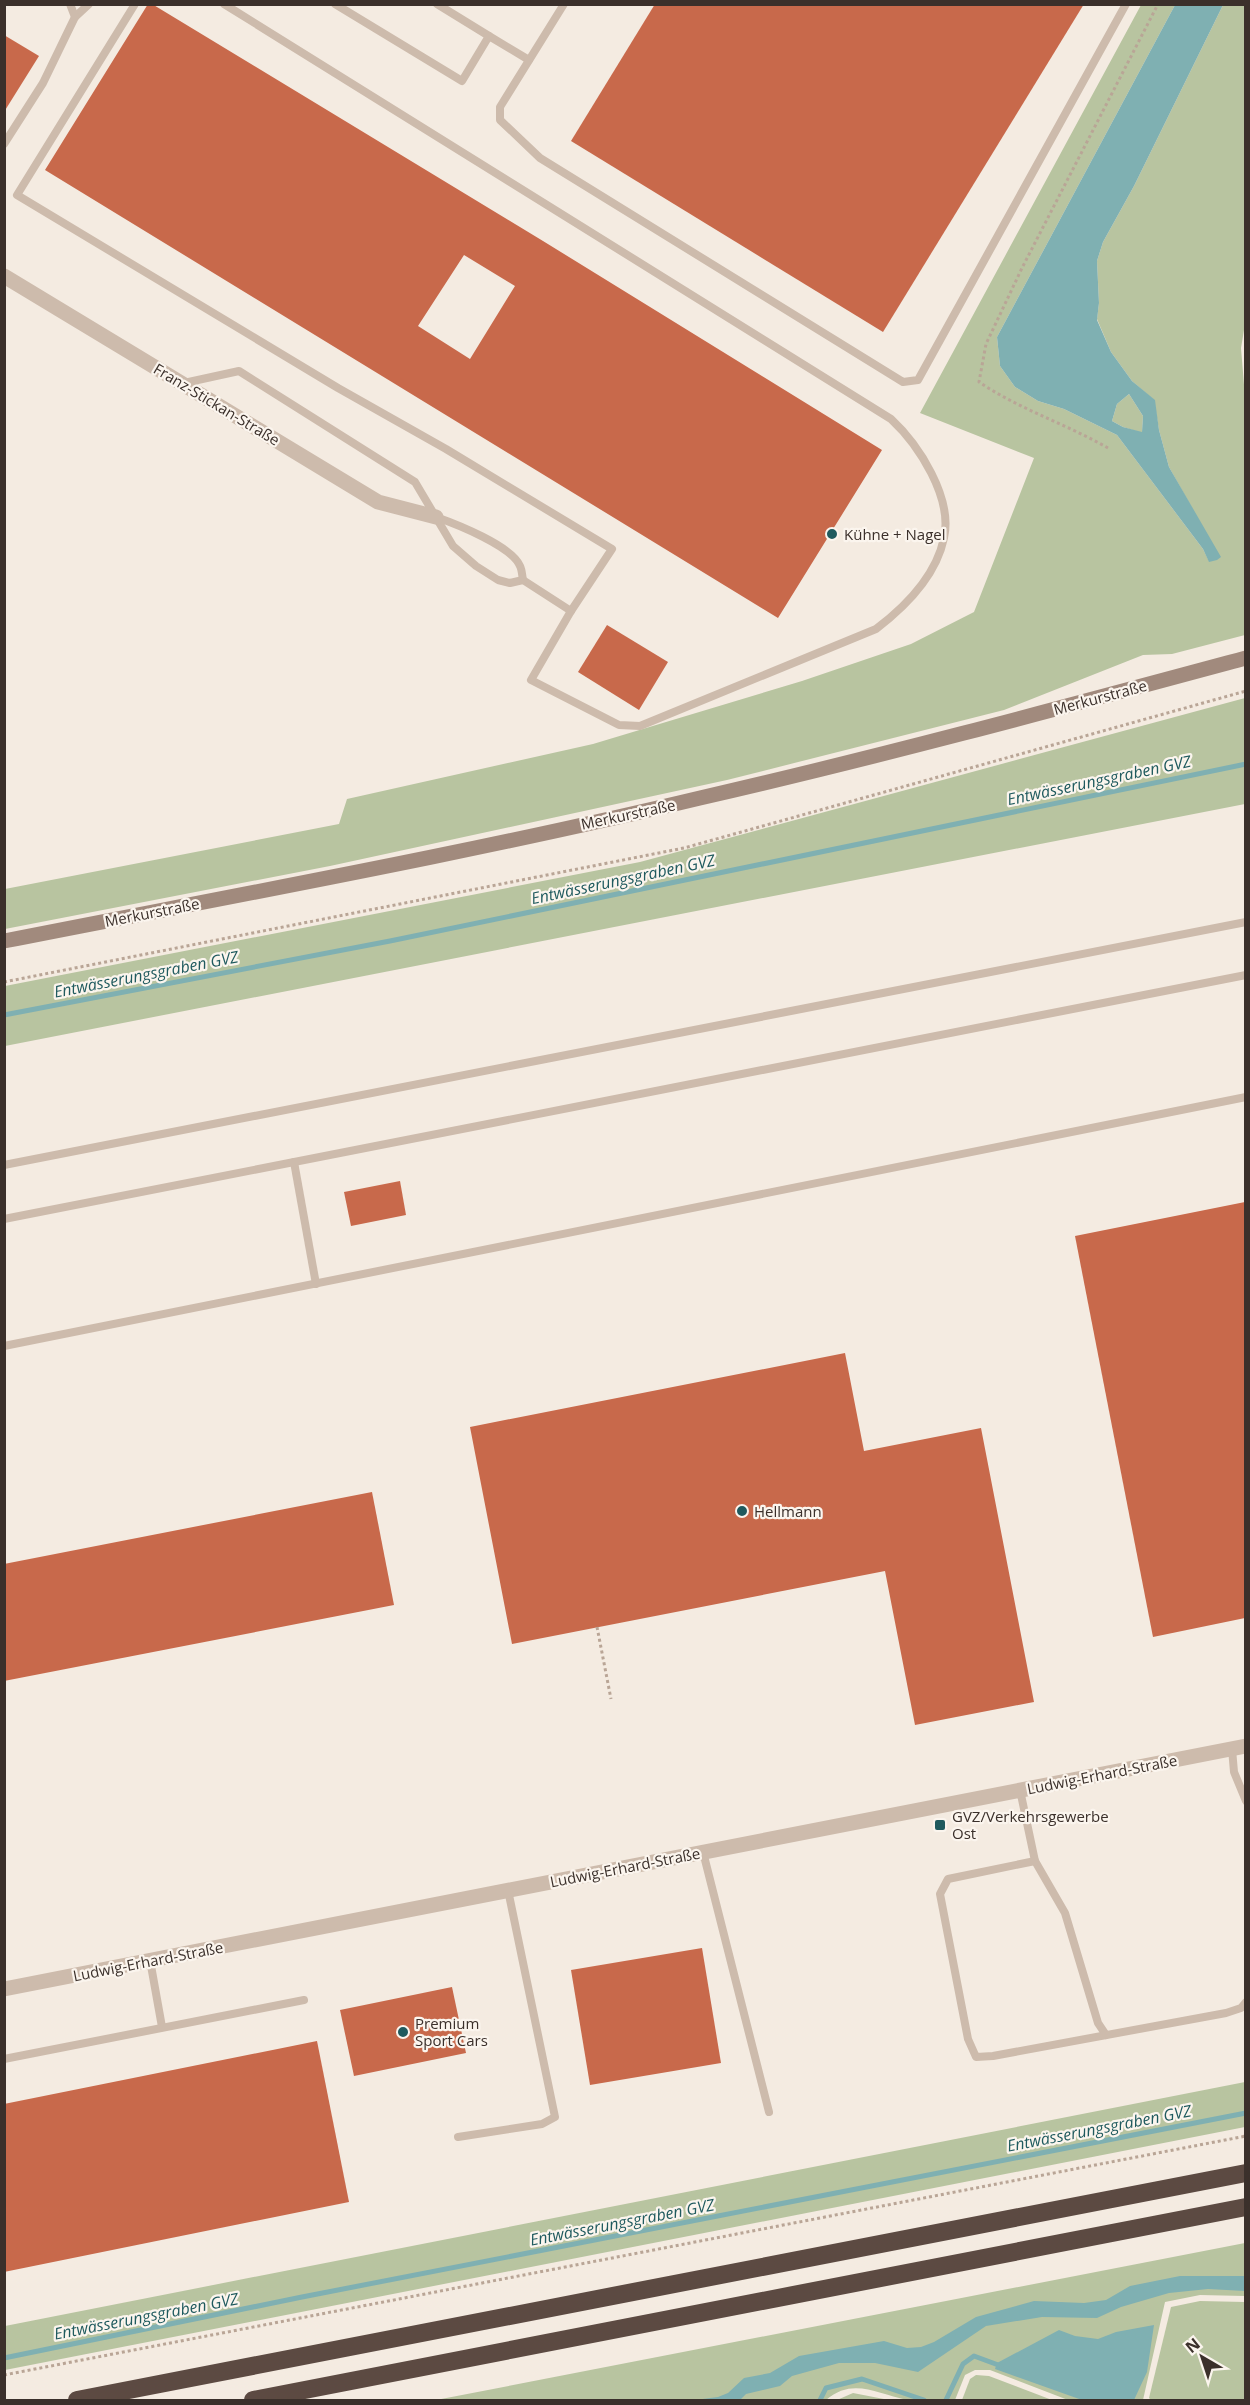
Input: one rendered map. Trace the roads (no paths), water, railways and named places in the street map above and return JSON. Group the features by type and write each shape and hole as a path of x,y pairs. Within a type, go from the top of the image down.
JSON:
{"highway":[{"path":"77,2400 1245,2173"},
{"path":"253,2400 1245,2207"}],"street":[{"name":"Franz-Stickan-Straße","path":"4,276 378,502 436,517"},
{"name":"Merkurstraße","path":"4,940 475,848 697,799 928,744 1245,658"},
{"name":"Ludwig-Erhard-Straße","path":"4,1989 1239,1748"}],"lane":[{"path":"70,4 75,17"},
{"path":"4,144 43,83 75,17 88,4"},
{"path":"135,4 17,195 612,549 571,611 531,680 619,725 640,726 876,629 903,608 931,571 944,538 944,512 924,459 906,433 891,419 224,4"},
{"path":"335,4 462,81 489,36"},
{"path":"437,4 530,60"},
{"path":"564,4 500,107 500,120 540,158 903,382 918,380 1126,4"},
{"path":"183,384 239,371 415,482 453,546 476,566 498,580 510,583 523,580 571,611"},
{"path":"436,517 474,532 515,559 521,566 523,580"},
{"path":"4,1165 1245,922"},
{"path":"4,1219 1245,975"},
{"path":"4,1346 1245,1097"},
{"path":"294,1162 316,1284"},
{"path":"1239,1748 1234,1772 1245,1801"},
{"path":"1020,1790 1035,1861 1065,1913 1098,2023 1106,2035"},
{"path":"703,1852 769,2112"},
{"path":"1035,1861 948,1879 940,1894 968,2039 975,2057 993,2056 1226,2013 1241,2008 1245,2002"},
{"path":"458,2137 542,2124 555,2116 508,1890"},
{"path":"150,1960 162,2028"},
{"path":"4,2059 304,2000"}],"water":[{"path":"1175,5 1223,5 1134,186 1103,242 1097,261 1099,303 1097,320 1111,352 1132,381 1155,400 1159,430 1169,467 1221,557 1209,562 1203,549 1117,435 1064,409 1038,401 1015,387 1000,366 997,337","holes":["1129,394 1143,416 1142,432 1123,427 1112,421 1117,404"]},
{"path":"1180,2276 1245,2276 1245,2291 1208,2289 1169,2293 1121,2307 1097,2318 1042,2317 986,2326 918,2372 875,2363 839,2363 792,2376 780,2386 746,2394 740,2400 695,2400 718,2397 728,2393 744,2378 770,2373 799,2356 884,2341 907,2348 921,2347 934,2342 976,2317 1034,2301 1084,2303 1106,2300 1130,2286"},
{"path":"1154,2325 1147,2372 1134,2400 1082,2400 995,2369 997,2363 1059,2330 1075,2336 1098,2339 1116,2332"}],"waterway":[{"name":"Entwässerungsgraben GVZ","path":"4,1015 390,941 1246,764"},
{"name":"Entwässerungsgraben GVZ","path":"4,2358 302,2297 1246,2113"},
{"path":"946,2400 963,2364 974,2356 1001,2366"},
{"path":"820,2400 826,2388 862,2379 924,2400"}],"place":[{"name":"Kühne + Nagel","path":"832,534"},
{"name":"Hellmann","path":"742,1511"},
{"name":"GVZ/Verkehrsgewerbe Ost","path":"940,1825"},
{"name":"Premium Sport Cars","path":"403,2032"}]}
